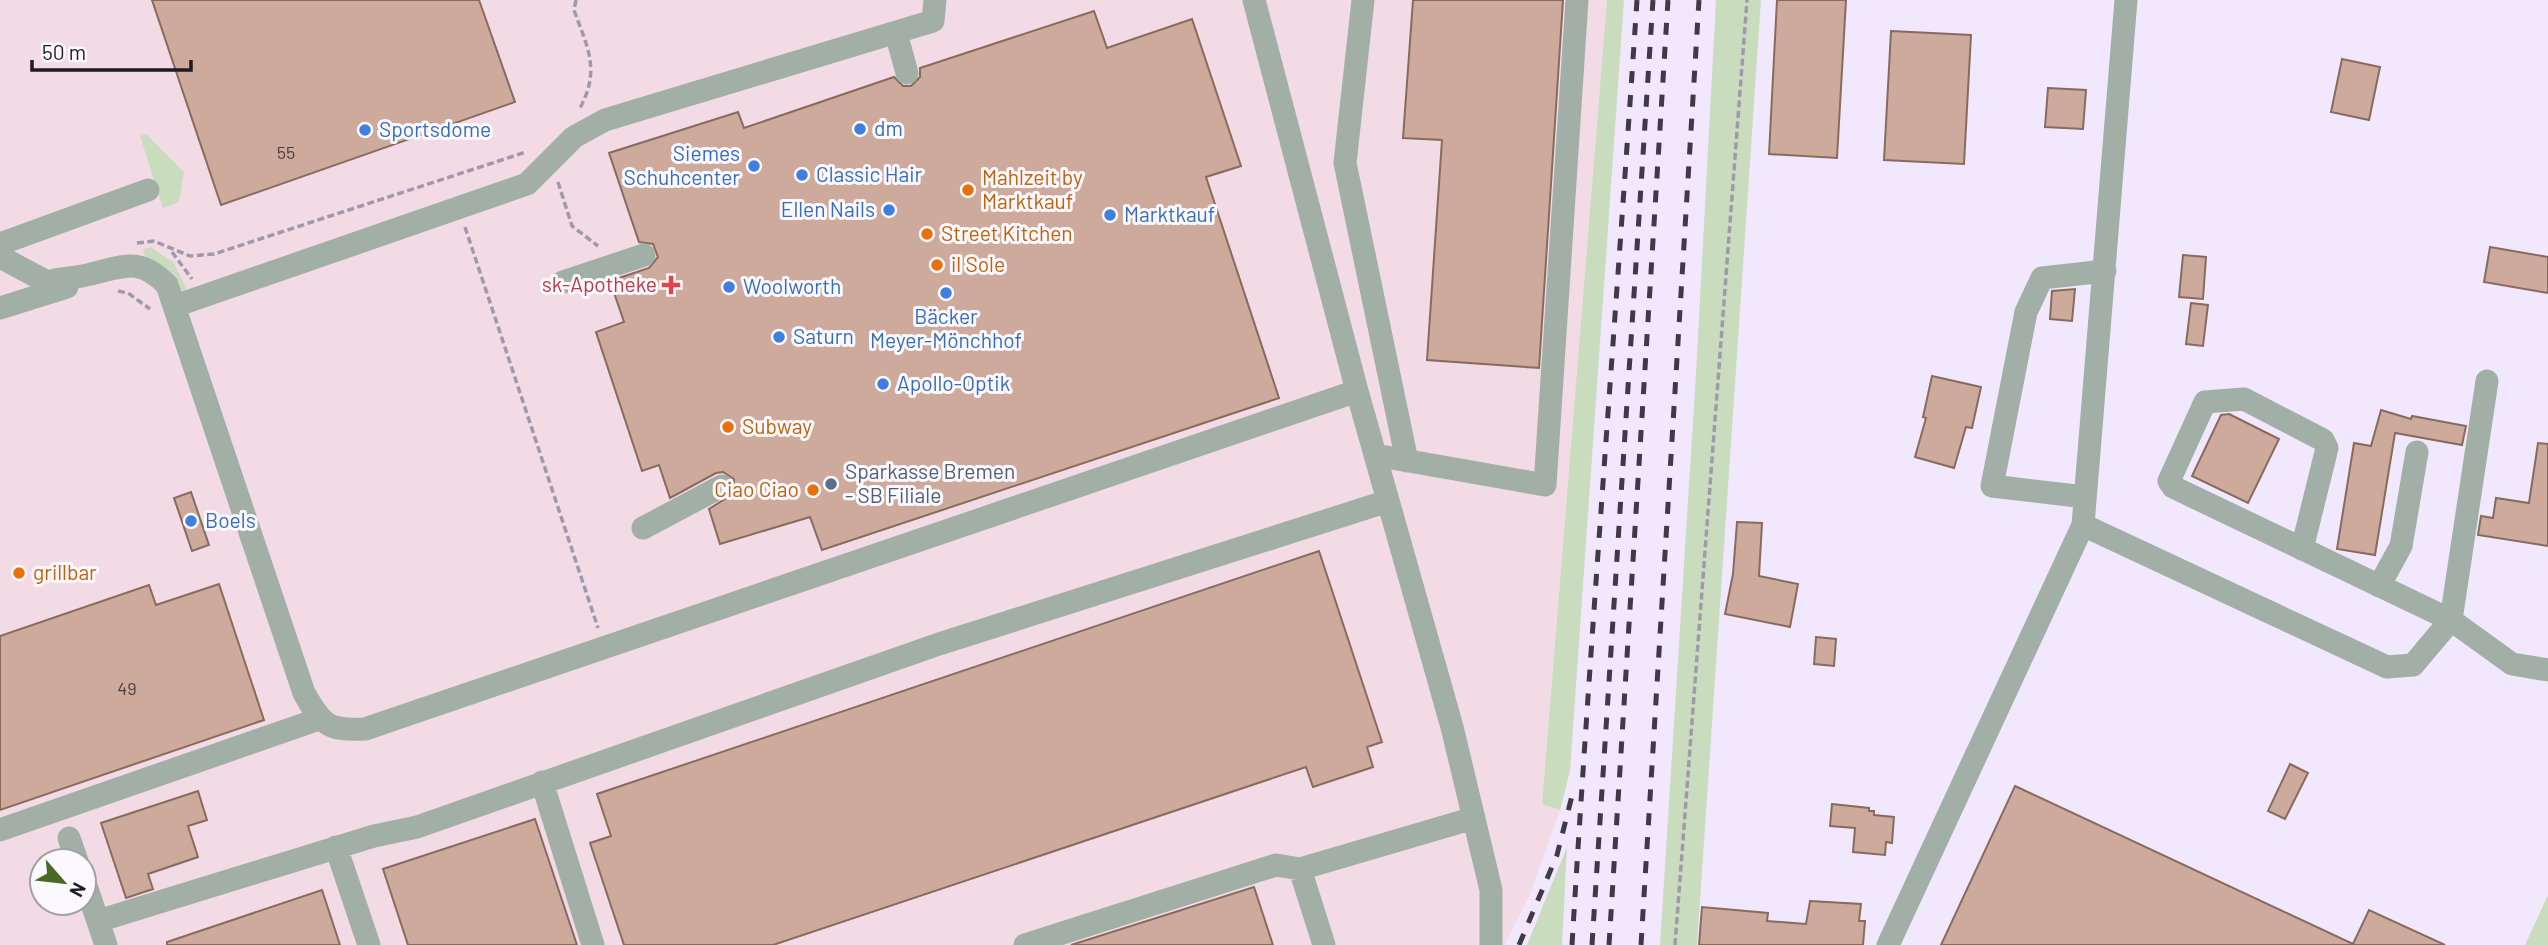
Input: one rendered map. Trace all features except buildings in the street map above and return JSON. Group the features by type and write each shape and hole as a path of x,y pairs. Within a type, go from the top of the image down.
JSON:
{"street":[{"path":"175,306 527,184 574,137 605,120 933,21 935,0"},
{"path":"1254,0 1357,391 1452,727 1491,890 1490,945"},
{"path":"1363,0 1345,163 1407,461"},
{"path":"1375,455 1545,485 1577,0"},
{"path":"1888,945 2083,526 2126,0"},
{"path":"896,33 907,72"},
{"path":"1,253 148,190"},
{"path":"1,253 47,282 71,275 87,275 137,265 154,272 167,285 304,693 319,719 340,730 365,729 630,641 1357,391"},
{"path":"563,282 644,255"},
{"path":"2085,497 1992,486 2025,312 2042,278 2105,271"},
{"path":"0,308 72,285 87,275"},
{"path":"2083,526 2387,667 2413,665 2451,620 2487,381"},
{"path":"2302,549 2327,448 2323,440 2244,399 2205,402 2169,481 2173,487 2302,549 2379,586 2451,620 2512,664 2548,670"},
{"path":"2379,586 2401,546 2417,452"},
{"path":"643,528 722,486"},
{"path":"98,921 336,847 417,827 939,644 1388,501"},
{"path":"0,830 319,719"},
{"path":"542,782 593,945"},
{"path":"1025,945 1276,865 1300,869 1474,818"},
{"path":"69,838 72,847"},
{"path":"336,847 369,945"},
{"path":"1300,869 1324,945"},
{"path":"97,917 106,945"}],"path":[{"path":"576,0 574,9 593,66 589,91 578,113"},
{"path":"1675,945 1747,0"},
{"path":"129,244 154,241 190,256 214,254 524,154 534,146 551,161 572,226 620,263"},
{"path":"451,178 471,205 605,649"}],"shaded area":[{"path":"0,0 1607,0 1542,804 1560,810 1531,892 1505,945 0,945"}],"green space":[{"path":"1607,0 1624,0 1570,771 1560,810 1542,804"},
{"path":"1716,0 1761,0 1697,945 1660,945 1696,374"},
{"path":"146,134 184,172 179,202 163,208 140,136"},
{"path":"151,247 174,263 189,295 180,297 146,260 143,249"},
{"path":"1567,847 1562,945 1527,945"},
{"path":"2548,895 2548,945 2525,945"}],"railway":[{"path":"1572,945 1637,0"},
{"path":"1592,945 1653,0"},
{"path":"1609,945 1668,0"},
{"path":"1641,945 1699,0"},
{"path":"1519,945 1557,855 1574,788"}],"place":[{"name":"dm","path":"860,129"},
{"name":"Sportsdome","path":"365,130"},
{"name":"Siemes Schuhcenter","path":"754,166"},
{"name":"Classic Hair","path":"802,175"},
{"name":"Mahlzeit by Marktkauf","path":"968,190"},
{"name":"Ellen Nails","path":"889,210"},
{"name":"Marktkauf","path":"1110,215"},
{"name":"Street Kitchen","path":"927,234"},
{"name":"il Sole","path":"937,265"},
{"name":"sk-Apotheke","path":"671,285"},
{"name":"Woolworth","path":"729,287"},
{"name":"Bäcker Meyer-Mönchhof","path":"946,293"},
{"name":"Saturn","path":"779,337"},
{"name":"Apollo-Optik","path":"883,384"},
{"name":"Subway","path":"728,427"},
{"name":"Sparkasse Bremen - SB Filiale","path":"831,484"},
{"name":"Ciao Ciao","path":"813,490"},
{"name":"Boels","path":"191,521"},
{"name":"grillbar","path":"19,573"}]}
